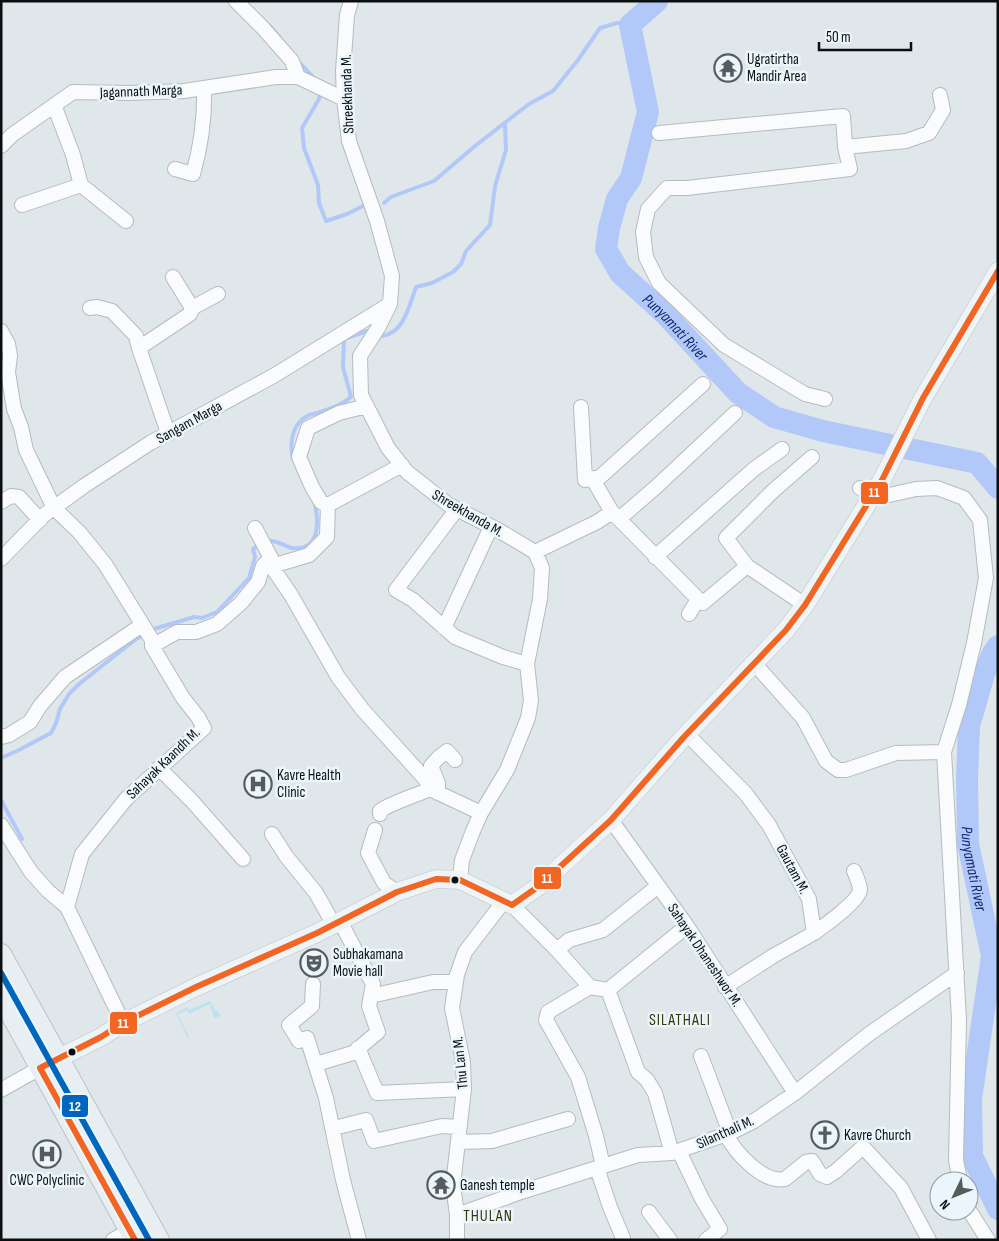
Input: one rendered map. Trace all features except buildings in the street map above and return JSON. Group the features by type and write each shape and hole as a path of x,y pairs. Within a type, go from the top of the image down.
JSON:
{"highway":[{"path":"1,954 159,1240"},
{"path":"1,996 126,1237"}],"main road":[{"path":"40,1068 101,1037 123,1023 196,987 337,923 397,892 436,879 460,880 508,903 540,886 611,820 683,738 688,735 786,630 805,605 998,271"}],"street":[{"path":"236,1 292,61 304,80 342,98"},
{"name":"Shreekhanda M.","path":"351,1 347,15 342,98 349,141 377,221 392,276 390,304 378,328 360,356 361,395 388,448 423,486 457,509 535,552"},
{"name":"Jagannath Marga","path":"1,146 12,135 73,92 128,93 204,88 276,77 304,80"},
{"path":"175,169 193,174 201,146 205,103 204,88"},
{"path":"846,147 906,141 929,133 943,110 940,95"},
{"path":"54,106 73,154 81,185 126,221"},
{"path":"659,134 843,116 850,169 687,188 668,188 648,210 643,232 646,257 659,283 724,344 805,394 825,399"},
{"path":"22,205 81,185"},
{"path":"173,277 192,308"},
{"path":"139,348 190,314 192,308 218,294"},
{"name":"Sangam Marga","path":"1,559 40,520 84,486 168,434 275,375 390,304"},
{"path":"90,308 97,307 112,311 136,336 168,434"},
{"path":"1,331 8,344 10,356 8,372 14,409 21,427 26,450 54,508 79,532 106,564 152,640 152,646 177,632 196,632 217,624 241,603 258,582 264,566 271,562 309,555 327,537 328,505"},
{"path":"581,407 585,480 600,476 703,384"},
{"path":"328,505 321,502 299,457 308,428 338,413 367,406"},
{"path":"460,880 462,860 481,813 507,770 528,718 531,700 527,664 540,599 542,579 542,568 535,552 615,515 656,487 735,413"},
{"path":"655,557 754,470 782,449"},
{"path":"805,605 747,566 726,538 773,491 812,456"},
{"path":"328,505 402,465"},
{"path":"592,478 615,515 703,603 747,566"},
{"path":"872,487 880,497 916,489 937,488 964,498 980,520 986,578 974,643 959,705 944,752 959,1020 956,1160 958,1171"},
{"path":"1,502 11,496 19,497 40,520"},
{"path":"457,509 396,590 413,600 455,637 472,645 527,664"},
{"path":"444,628 492,527"},
{"path":"255,528 271,562 338,677 362,709 434,791 481,813"},
{"path":"689,614 698,599"},
{"path":"1,737 9,735 30,722 40,706 65,677 142,625"},
{"name":"Sahayak Kaandh M.","path":"67,907 82,854 126,800 204,728 198,717 182,698 152,646"},
{"path":"754,663 803,718 826,761 838,770 846,770 896,753 944,752"},
{"name":"Gautam M.","path":"688,735 746,794 769,825 809,899 814,933"},
{"path":"380,814 380,811 387,805 434,791 438,783 431,766 447,751 455,760"},
{"path":"159,768 192,801 243,859"},
{"name":"Sahayak Dhaneshwor M.","path":"611,820 687,926 795,1093"},
{"path":"1,825 31,872 48,891 67,907 123,1023"},
{"path":"375,830 368,853 384,883 397,892"},
{"path":"272,834 286,856 337,923 373,984 369,1006 378,1032 353,1053 316,1064"},
{"path":"725,986 814,933 845,908 858,895 859,887 854,870"},
{"path":"557,950 569,940 603,930 658,886"},
{"path":"508,903 557,950 590,987 608,990 687,926"},
{"name":"Thu Lan M.","path":"457,1240 457,1215 453,1185 464,1089 463,1062 452,1008 456,982 465,952 508,903"},
{"name":"Silanthali M.","path":"457,1215 638,1155 675,1152 728,1134 754,1120 795,1093 869,1034 957,974"},
{"path":"371,996 434,982 456,982"},
{"path":"313,984 312,1006 289,1025 299,1041 307,1038 316,1064 334,1128 343,1180 359,1240"},
{"path":"590,987 548,1012 546,1020 578,1076 596,1136 600,1167 610,1207 623,1238"},
{"path":"608,990 638,1072 647,1080 655,1093 675,1152 720,1228 706,1240"},
{"path":"358,1048 377,1093 464,1089"},
{"path":"701,1056 732,1146 762,1173 781,1180 785,1179 806,1162 812,1161 820,1174 827,1177 862,1147 901,1188 929,1240"},
{"path":"1,1090 40,1068"},
{"path":"458,1142 492,1141 568,1119"},
{"path":"334,1128 366,1120 374,1141 442,1126 460,1127"},
{"path":"649,1212 670,1240"},
{"path":"976,1221 988,1240"}],"shaded area":[{"path":"210,1001 220,1016 214,1018 210,1004 189,1014 187,1010 178,1014 188,1038 176,1013 188,1007 189,1010"}],"waterway":[{"name":"Punyamati River","path":"657,1 630,25 648,112 631,178 617,199 609,228 606,249 620,273 664,313 738,393 774,417 823,431 977,463 998,488"},
{"path":"384,203 391,197 434,181 529,104 553,91 578,60 600,28 617,23 630,25"},
{"path":"270,26 281,39"},
{"path":"298,61 315,79"},
{"path":"320,92 319,99 302,128 304,148 318,185 319,203 326,221 363,206 367,208"},
{"path":"382,336 396,330 401,324 416,287 432,283 453,272 461,264 466,251 490,225 495,186 506,150 505,124"},
{"path":"293,459 291,446 295,428 299,423 309,415 332,408 351,397 343,367 344,339 367,331"},
{"path":"154,629 194,617 202,618 217,612 249,578 255,557 253,549 262,544 274,541 293,548 302,548 309,544 316,532 317,525 314,501"},
{"path":"1,758 51,733 60,709 69,694 136,639 143,636"},
{"name":"Punyamati River","path":"998,646 984,674 969,726 967,778 968,844 992,956 971,1099 972,1156 998,1209"},
{"path":"1,800 22,839"}],"transit line":[{"name":"11","path":"135,1240 40,1068 101,1037 123,1023 196,987 317,933 397,892 436,879 460,880 512,905 539,886 611,820 683,738 786,630 805,605 882,480 923,398 998,271"},
{"name":"12","path":"1,973 149,1240"}],"place":[{"name":"Ugratirtha Mandir Area","path":"728,68"},
{"name":"Kavre Health Clinic","path":"258,784"},
{"name":"Subhakamana Movie hall","path":"314,963"},
{"name":"Kavre Church","path":"825,1135"},
{"name":"CWC Polyclinic","path":"47,1154"},
{"name":"Ganesh temple","path":"441,1185"}],"district":[{"name":"SILATHALI","path":"680,1019"},
{"name":"THULAN","path":"488,1215"}]}
